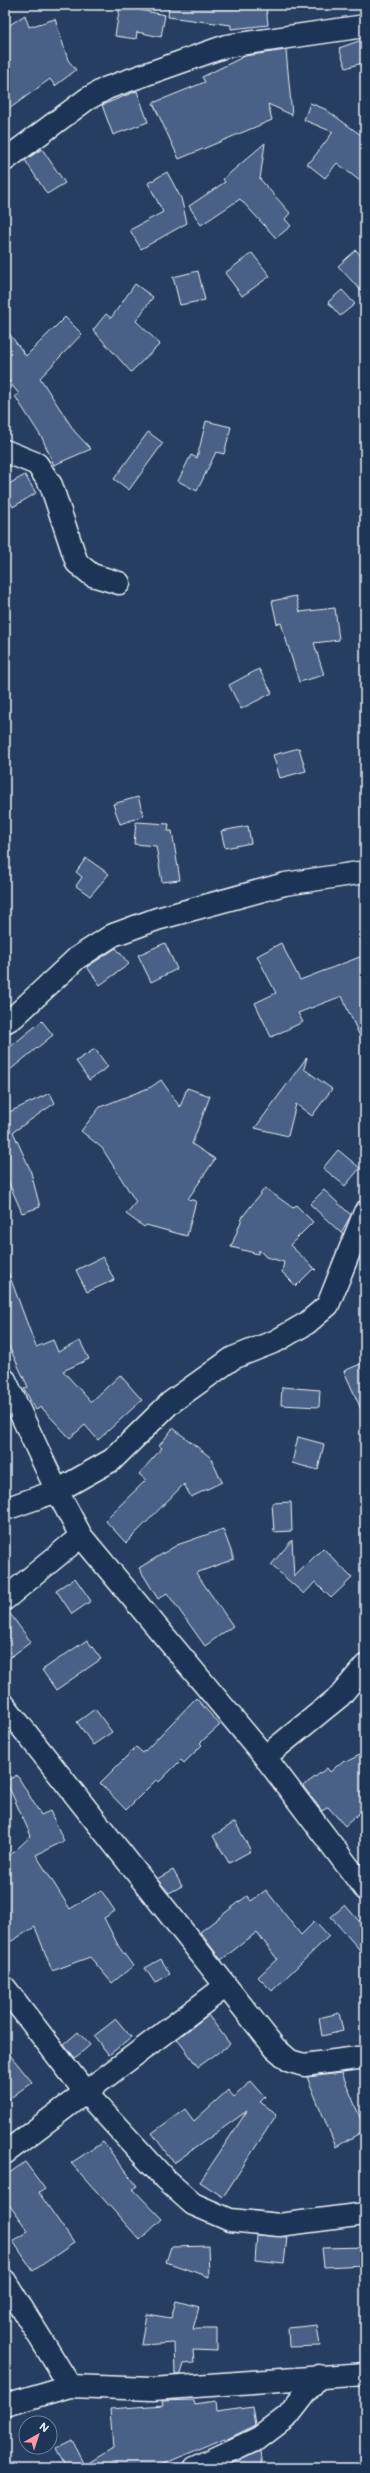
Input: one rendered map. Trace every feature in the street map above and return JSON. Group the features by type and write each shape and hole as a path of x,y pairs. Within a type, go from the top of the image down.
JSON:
{"street":[{"path":"5,160 86,99 106,88 226,46 365,26"},
{"path":"5,451 37,464 51,485 77,563 92,575 119,583"},
{"path":"5,1022 14,1016 77,958 113,934 285,884 365,872"},
{"path":"5,1509 57,1491 112,1460 170,1403 232,1358 276,1341 307,1323 328,1305 365,1212"},
{"path":"5,1380 57,1491 81,1536 265,1757 365,1889"},
{"path":"5,1599 81,1536"},
{"path":"265,1757 340,1696 365,1666"},
{"path":"5,1706 275,2048 290,2061 304,2065 365,2057"},
{"path":"5,2154 226,1986"},
{"path":"5,1988 86,2093 165,2179 193,2204 224,2218 278,2225 365,2214"},
{"path":"5,2281 70,2386"},
{"path":"5,2405 70,2386 153,2389 319,2376 365,2374"},
{"path":"195,2468 259,2438 282,2420 319,2376"}],"building":[{"path":"120,5 140,7 140,10 165,15 161,37 137,32 136,39 115,36"},
{"path":"169,5 266,5 268,25 231,29 231,25 168,17"},
{"path":"25,15 29,27 55,19 68,60 76,70 55,86 50,79 5,112 5,28"},
{"path":"365,39 365,62 346,68 339,48"},
{"path":"286,50 292,115 268,104 272,120 179,159 153,103 205,82 202,77 245,56"},
{"path":"137,91 148,122 113,135 102,105"},
{"path":"310,103 325,109 365,138 365,185 337,163 325,178 306,163 311,161 333,132 304,120"},
{"path":"265,143 260,179 290,213 285,219 291,226 276,238 240,199 201,225 189,206 225,182 223,179"},
{"path":"42,149 65,183 47,194 25,160"},
{"path":"167,172 181,198 187,223 141,249 130,230 163,212 148,183"},
{"path":"356,250 365,261 365,295 338,266"},
{"path":"252,253 270,276 242,296 225,273"},
{"path":"198,271 205,300 180,305 173,277"},
{"path":"135,284 153,297 136,321 160,344 131,372 93,330 106,314 111,318"},
{"path":"342,290 355,304 340,316 328,302"},
{"path":"65,317 82,334 40,378 75,432 91,449 54,465 42,438 15,396 19,394 5,376 5,328 26,356"},
{"path":"206,421 231,427 224,454 216,452 197,491 178,481 191,455 197,458"},
{"path":"148,432 163,443 129,490 114,479"},
{"path":"25,475 36,493 13,507 5,493 5,486"},
{"path":"296,596 300,612 335,608 339,640 314,643 324,675 299,682 281,623 277,624 272,601"},
{"path":"259,669 272,693 241,709 229,685"},
{"path":"299,748 306,771 280,778 273,755"},
{"path":"138,797 144,816 120,824 113,804"},
{"path":"136,822 169,824 168,831 172,831 180,880 162,882 156,846 134,844"},
{"path":"248,826 251,843 225,848 221,831"},
{"path":"86,858 109,874 90,896 76,886 82,877 76,872"},
{"path":"165,943 177,969 151,982 138,955"},
{"path":"281,943 300,980 365,955 365,1047 342,996 298,1013 303,1022 271,1037 255,1003 276,993 257,956"},
{"path":"116,948 129,964 100,985 87,967"},
{"path":"42,1021 53,1035 5,1074 5,1051"},
{"path":"95,1049 108,1067 89,1080 76,1061"},
{"path":"307,1057 304,1069 332,1089 312,1116 296,1104 288,1136 255,1128"},
{"path":"161,1080 180,1107 187,1088 210,1096 192,1144 215,1159 188,1199 196,1201 187,1236 146,1225 144,1227 126,1214 136,1202 102,1148 81,1131 100,1107 151,1087"},
{"path":"50,1093 55,1103 13,1132 30,1169 40,1207 22,1213 5,1174 5,1114"},
{"path":"338,1150 360,1168 345,1186 323,1168"},
{"path":"265,1188 293,1208 296,1205 313,1222 290,1245 316,1270 313,1269 296,1286 282,1272 284,1262 266,1257 259,1250 258,1254 231,1247 243,1216"},
{"path":"324,1190 351,1215 341,1233 310,1204"},
{"path":"103,1257 114,1280 87,1292 76,1270"},
{"path":"7,1269 36,1347 53,1340 58,1352 80,1341 89,1359 63,1371 91,1402 120,1375 142,1400 98,1440 85,1425 70,1438 41,1407 36,1410 24,1389 28,1387 5,1338"},
{"path":"365,1362 365,1418 344,1371"},
{"path":"282,1387 320,1390 319,1407 281,1405"},
{"path":"173,1428 210,1457 222,1482 191,1497 184,1484 126,1543 105,1520 146,1480 139,1474 162,1448 159,1446"},
{"path":"298,1437 324,1444 318,1470 292,1463"},
{"path":"291,1502 292,1531 274,1532 272,1503"},
{"path":"223,1529 234,1559 196,1573 233,1626 205,1646 167,1593 158,1599 139,1568 177,1545"},
{"path":"292,1540 294,1577 323,1548 352,1578 331,1598 315,1582 304,1594 271,1565"},
{"path":"75,1578 91,1601 72,1614 56,1590"},
{"path":"5,1611 8,1611 31,1642 5,1661"},
{"path":"87,1640 101,1659 56,1690 42,1670"},
{"path":"196,1698 220,1725 200,1743 202,1745 184,1763 181,1760 159,1782 156,1780 126,1810 100,1783 136,1747 143,1753"},
{"path":"95,1709 112,1732 93,1745 77,1722"},
{"path":"365,1752 365,1808 345,1826 328,1807 322,1811 303,1786 327,1768 330,1772 344,1760 346,1762"},
{"path":"17,1775 41,1815 50,1811 64,1841 36,1855 70,1909 101,1890 115,1911 104,1918 119,1947 133,1966 112,1983 90,1957 52,1971 35,1927 5,1945 5,1860 31,1836 6,1781"},
{"path":"235,1822 251,1851 229,1863 213,1836"},
{"path":"173,1870 182,1886 169,1893 157,1879"},
{"path":"266,1890 301,1935 315,1921 329,1936 272,1991 258,1977 277,1959 257,1932 221,1960 200,1932 247,1896 251,1901"},
{"path":"345,1905 365,1928 365,1956 331,1917"},
{"path":"161,1959 170,1974 155,1983 145,1968"},
{"path":"339,2013 343,2031 322,2036 319,2018"},
{"path":"208,2015 230,2044 198,2067 177,2039"},
{"path":"116,2019 131,2037 109,2055 94,2036"},
{"path":"78,2032 90,2045 75,2058 64,2044"},
{"path":"5,2049 32,2082 5,2102"},
{"path":"342,2073 365,2130 336,2147 307,2077"},
{"path":"251,2081 265,2097 260,2102 277,2114 223,2197 200,2182 247,2111 174,2163 152,2133 185,2109 194,2121 228,2090 234,2097"},
{"path":"103,2142 137,2186 133,2189 162,2219 140,2240 71,2163"},
{"path":"25,2162 45,2189 39,2193 74,2243 33,2271 13,2241 28,2231 5,2199 5,2176"},
{"path":"257,2235 287,2237 284,2264 255,2261"},
{"path":"208,2246 209,2277 166,2262 171,2247"},
{"path":"365,2247 365,2265 324,2267 322,2248"},
{"path":"176,2301 199,2307 193,2329 217,2329 217,2351 193,2350 194,2363 184,2364 181,2374 175,2375 174,2343 141,2345 146,2314 171,2318"},
{"path":"317,2325 320,2346 289,2347 288,2328"},
{"path":"194,2400 195,2404 215,2401 216,2412 253,2407 256,2425 225,2440 225,2438 154,2468 66,2468 58,2452 58,2447 72,2440 85,2465 113,2448 110,2409 163,2405 162,2401"},
{"path":"260,2451 262,2468 230,2468 230,2465"}]}
